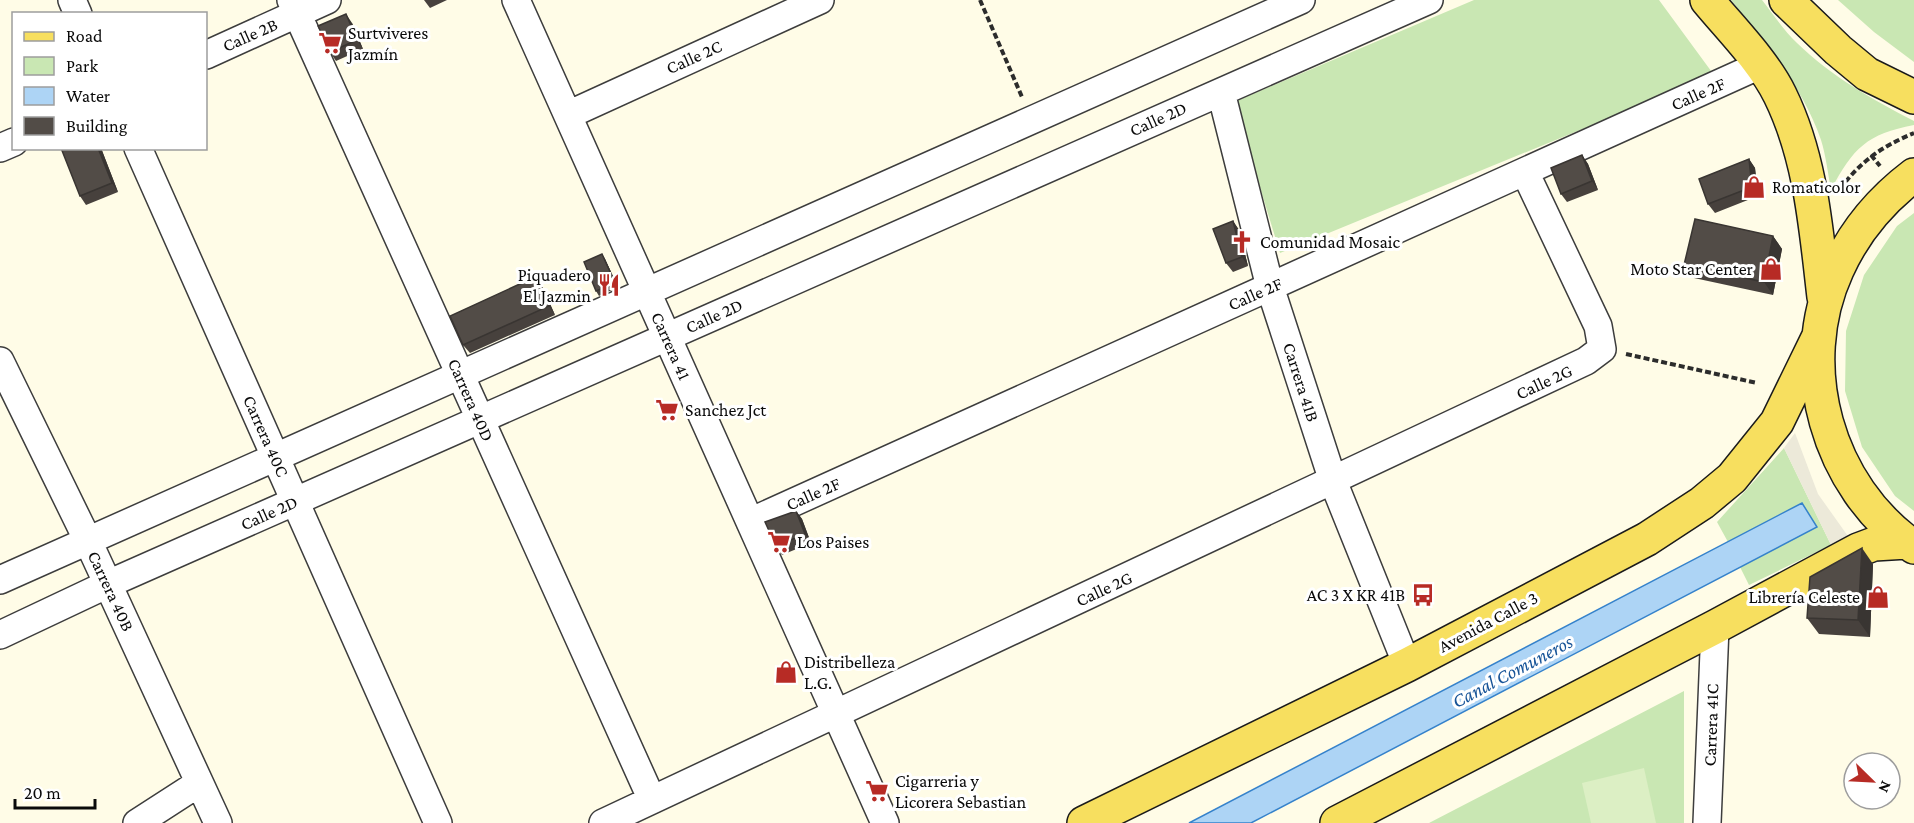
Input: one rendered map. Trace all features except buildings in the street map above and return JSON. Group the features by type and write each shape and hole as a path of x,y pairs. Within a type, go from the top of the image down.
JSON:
{"main road":[{"path":"1707,0 1760,65 1779,94 1795,130 1814,210 1825,302"},
{"path":"1786,0 1838,50 1867,74 1914,97"},
{"path":"1910,544 1882,520 1860,495 1843,466 1830,435 1821,403 1818,370 1819,336 1825,302 1836,270 1853,240 1873,212 1897,188 1914,176"},
{"name":"Avenida Calle 3","path":"1084,823 1407,665 1647,539 1702,503 1732,478 1777,422 1819,336"},
{"path":"1346,821 1858,550 1874,544 1910,544"}],"street":[{"name":"Calle 2B","path":"207,54 294,7 327,0"},
{"name":"Carrera 41","path":"516,0 885,823"},
{"name":"Calle 2C","path":"568,115 820,0"},
{"path":"0,580 1301,0"},
{"name":"Calle 2D","path":"0,635 108,584 1221,92 1413,3"},
{"name":"Carrera 40D","path":"294,7 652,800"},
{"name":"Calle 2F","path":"750,522 1760,65"},
{"name":"Carrera 41B","path":"1221,92 1270,287 1333,481 1407,665"},
{"name":"Carrera 40C","path":"139,150 438,823"},
{"path":"1525,172 1599,326 1602,349"},
{"name":"Calle 2G","path":"603,823 1586,361 1602,349"},
{"name":"Carrera 40B","path":"1,364 88,541 218,823"},
{"name":"Carrera 41C","path":"1707,823 1715,627"},
{"path":"137,823 199,783"}],"path":[{"path":"980,0 1031,120"},
{"path":"1814,210 1833,198 1850,175 1871,155 1891,142 1914,133"},
{"path":"1602,349 1758,383"}],"green space":[{"path":"1474,0 1659,0 1714,75 1280,253 1234,102"},
{"path":"1731,0 1762,0 1788,33 1810,55 1853,86 1914,121 1914,125 1884,133 1863,145 1847,163 1831,190 1821,140 1804,102 1782,66"},
{"path":"1838,0 1914,0 1914,62 1874,32"},
{"path":"1914,213 1914,511 1895,496 1862,447 1845,391 1846,331 1864,275 1897,226"},
{"path":"1784,448 1831,545 1749,585 1740,567 1816,526 1802,503 1728,542 1717,522"},
{"path":"1684,691 1684,823 1429,823"},
{"path":"1644,768 1656,823 1591,823 1582,783"}],"shaded area":[{"path":"1795,433 1818,494 1850,539 1831,545 1784,448"}],"water":[{"name":"Canal Comuneros","path":"1802,503 1817,527 1251,823 1189,823"}],"place":[{"name":"Surtviveres Jazmín","path":"330,43"},
{"name":"Romaticolor","path":"1754,187"},
{"name":"Comunidad Mosaic","path":"1242,242"},
{"name":"Moto Star Center","path":"1771,269"},
{"name":"Piquadero El Jazmin","path":"609,285"},
{"name":"Sanchez Jct","path":"667,410"},
{"name":"Los Paises","path":"779,542"},
{"name":"AC 3 X KR 41B","path":"1423,595"},
{"name":"Librería Celeste","path":"1878,597"},
{"name":"Distribelleza L.G.","path":"786,672"},
{"name":"Cigarreria y Licorera Sebastian","path":"877,791"}]}
